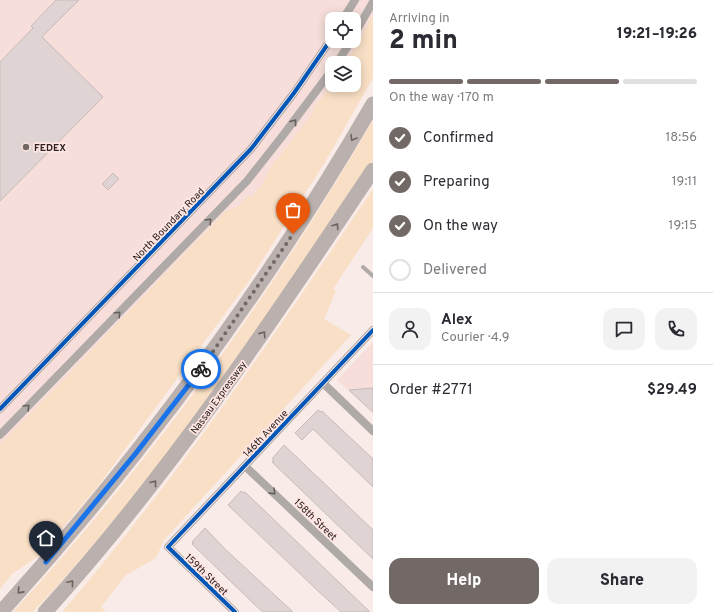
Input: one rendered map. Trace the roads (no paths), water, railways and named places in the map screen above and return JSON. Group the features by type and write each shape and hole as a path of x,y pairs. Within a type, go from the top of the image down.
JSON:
{"highway":[{"path":"1,612 110,486 200,369 296,230 373,104"},
{"name":"Nassau Expressway","path":"45,612 131,512 200,423 269,326 373,170"}],"street":[{"path":"347,12 355,0"},
{"path":"361,23 373,2"},
{"name":"North Boundary Road","path":"0,409 246,153 294,93 325,48"},
{"path":"0,435 246,181 293,123 325,80"},
{"name":"146th Avenue","path":"168,547 373,330"},
{"path":"323,383 373,431"},
{"name":"158th Street","path":"245,466 373,587"},
{"name":"159th Street","path":"168,547 235,612"}],"lane":[{"path":"363,267 373,276"}],"place":[{"name":"FEDEX","path":"26,147"}]}
